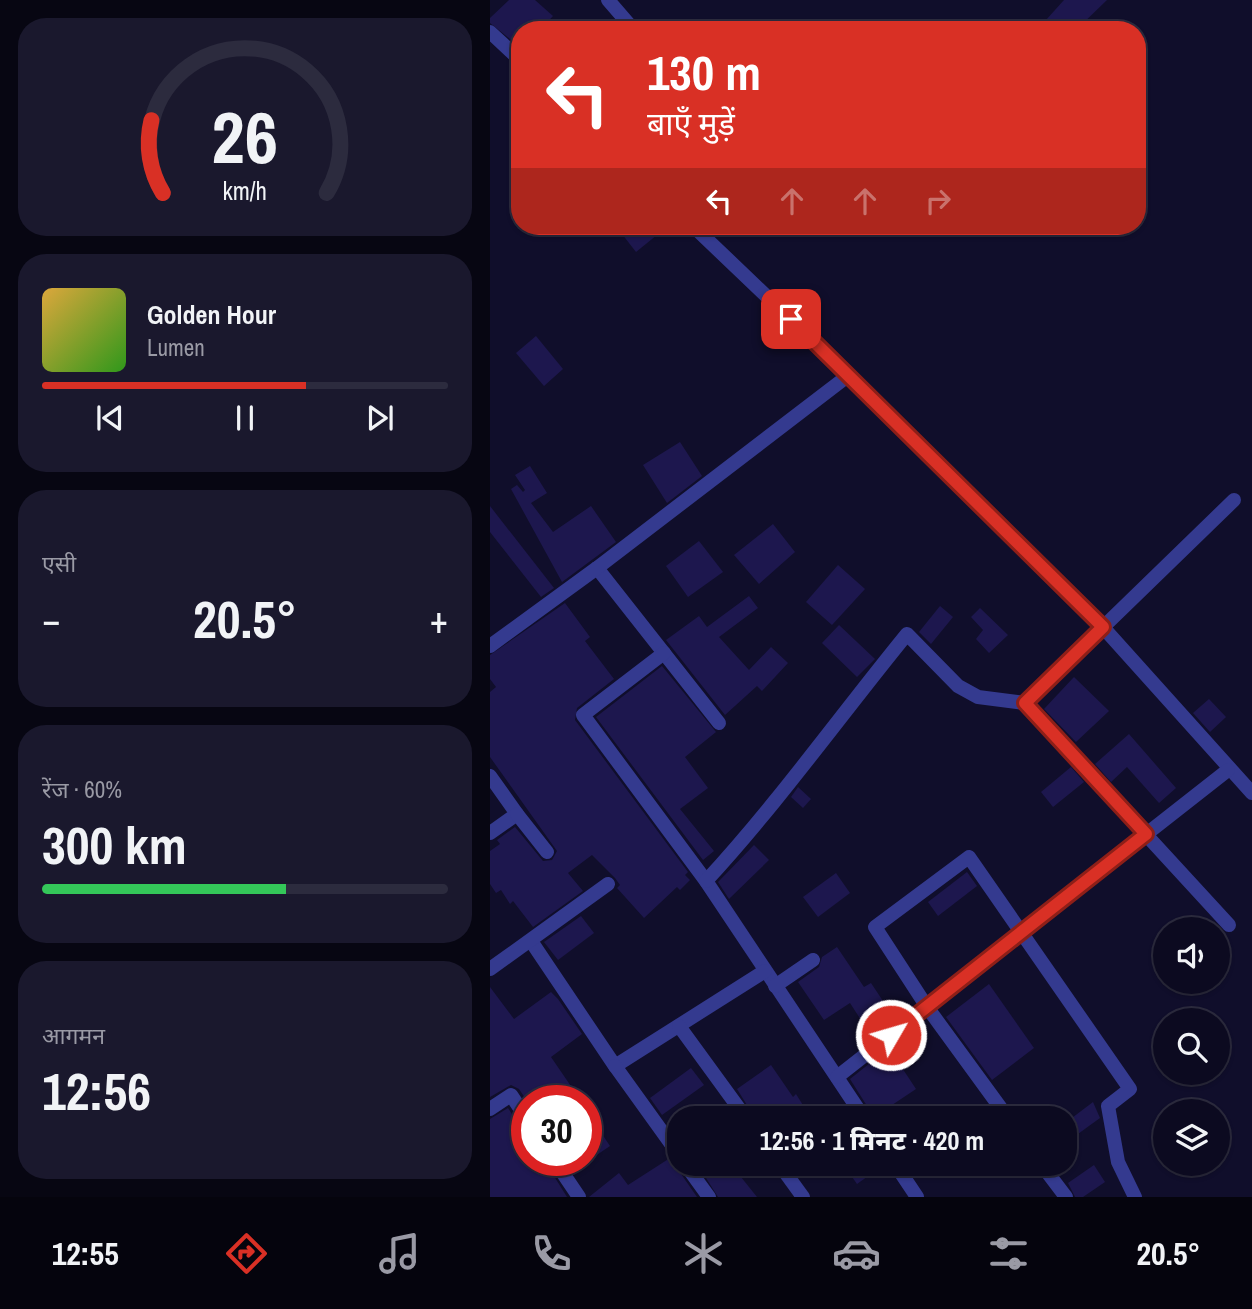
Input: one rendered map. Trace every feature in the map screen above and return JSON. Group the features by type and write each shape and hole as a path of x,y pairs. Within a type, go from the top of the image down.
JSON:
{"street":[{"path":"608,0 626,21"},
{"path":"490,32 511,52"},
{"path":"702,235 849,375 1103,627 1228,770 1252,793"},
{"path":"490,646 597,568 849,375"},
{"path":"1025,703 1234,500"},
{"path":"597,568 719,723"},
{"path":"706,881 763,818 799,768 906,634 958,686 978,696 1025,703 1222,917"},
{"path":"664,653 583,715 706,881 856,1106"},
{"path":"837,1077 1228,770"},
{"path":"490,776 547,852"},
{"path":"490,833 517,814"},
{"path":"999,1106 927,1007 875,927 969,857 1130,1089 1108,1106 1118,1162 1135,1197"},
{"path":"490,969 608,884"},
{"path":"530,941 667,1138"},
{"path":"775,986 813,960"},
{"path":"615,1066 765,971"},
{"path":"678,1026 737,1106"},
{"path":"490,1109 511,1096"},
{"path":"565,1176 579,1197"},
{"path":"694,1176 709,1197"},
{"path":"788,1176 803,1197"},
{"path":"903,1176 917,1197"},
{"path":"1050,1176 1066,1197"}],"building":[{"path":"509,0 535,0 553,16 548,21 511,21 511,40 490,23 490,18"},
{"path":"1064,0 1107,0 1085,21 1045,21"},
{"path":"623,235 657,235 636,252"},
{"path":"536,336 563,369 544,386 516,353"},
{"path":"680,442 702,476 667,503 643,465"},
{"path":"530,466 547,493 531,503 553,532 591,506 616,542 562,582 511,489 517,485 523,492 525,490 515,475"},
{"path":"490,506 554,588 541,597 490,532"},
{"path":"773,524 795,552 759,584 734,555"},
{"path":"699,541 723,572 688,597 666,566"},
{"path":"838,565 865,589 832,625 806,602"},
{"path":"749,596 758,608 719,637 749,670 771,647 788,663 762,691 757,686 725,715 666,640 699,616 707,627"},
{"path":"565,603 590,637 585,641 614,679 577,708 575,720 688,872 685,875 690,880 680,890 677,887 644,918 617,888 620,885 615,878 592,855 568,873 583,891 533,927 513,901 510,904 501,890 496,893 490,884 490,851 500,844 497,840 515,827 543,861 552,860 557,851 490,757 490,692 496,687 490,679 490,655"},
{"path":"940,606 953,617 931,644 919,632"},
{"path":"980,608 1008,635 989,653 976,639 983,630 971,617"},
{"path":"839,625 875,659 857,677 822,643"},
{"path":"662,666 716,732 685,757 708,788 680,809 714,851 703,860 596,717"},
{"path":"1074,677 1109,711 1076,742 1044,709"},
{"path":"1209,699 1226,717 1210,732 1193,713"},
{"path":"1129,734 1176,788 1159,803 1127,767 1111,782 1095,764"},
{"path":"1071,767 1084,782 1053,807 1041,792"},
{"path":"798,787 811,799 803,808 791,797"},
{"path":"754,845 769,860 729,899 718,882"},
{"path":"967,872 977,886 938,916 928,902"},
{"path":"836,873 850,893 818,917 803,897"},
{"path":"581,916 594,933 558,960 544,942"},
{"path":"837,947 864,987 871,983 895,1019 872,1037 850,1003 824,1020 798,982 819,967 822,957"},
{"path":"989,984 1034,1048 992,1080 946,1017"},
{"path":"490,987 514,1019 551,992 582,1034 551,1057 570,1085 511,1085 490,1097"},
{"path":"889,1048 916,1089 890,1106 867,1106 850,1079"},
{"path":"771,1065 793,1097 796,1094 804,1106 748,1106 737,1089"},
{"path":"691,1068 704,1085 675,1106 667,1106 667,1111 662,1115 650,1098"},
{"path":"1093,1102 1100,1118 1077,1135 1077,1114"},
{"path":"508,1108 511,1113 511,1176 554,1176 567,1197 490,1197 490,1119"},
{"path":"602,1134 610,1146 602,1151"},
{"path":"667,1160 667,1176 682,1176 697,1197 589,1197 619,1173 628,1185"},
{"path":"1094,1165 1105,1182 1083,1197 1075,1197 1068,1183"},
{"path":"705,1176 740,1176 757,1197 718,1197"},
{"path":"851,1176 868,1176 857,1184"}],"route":[{"path":"791,319 1103,627 1025,703 1146,834 891,1035"}]}
